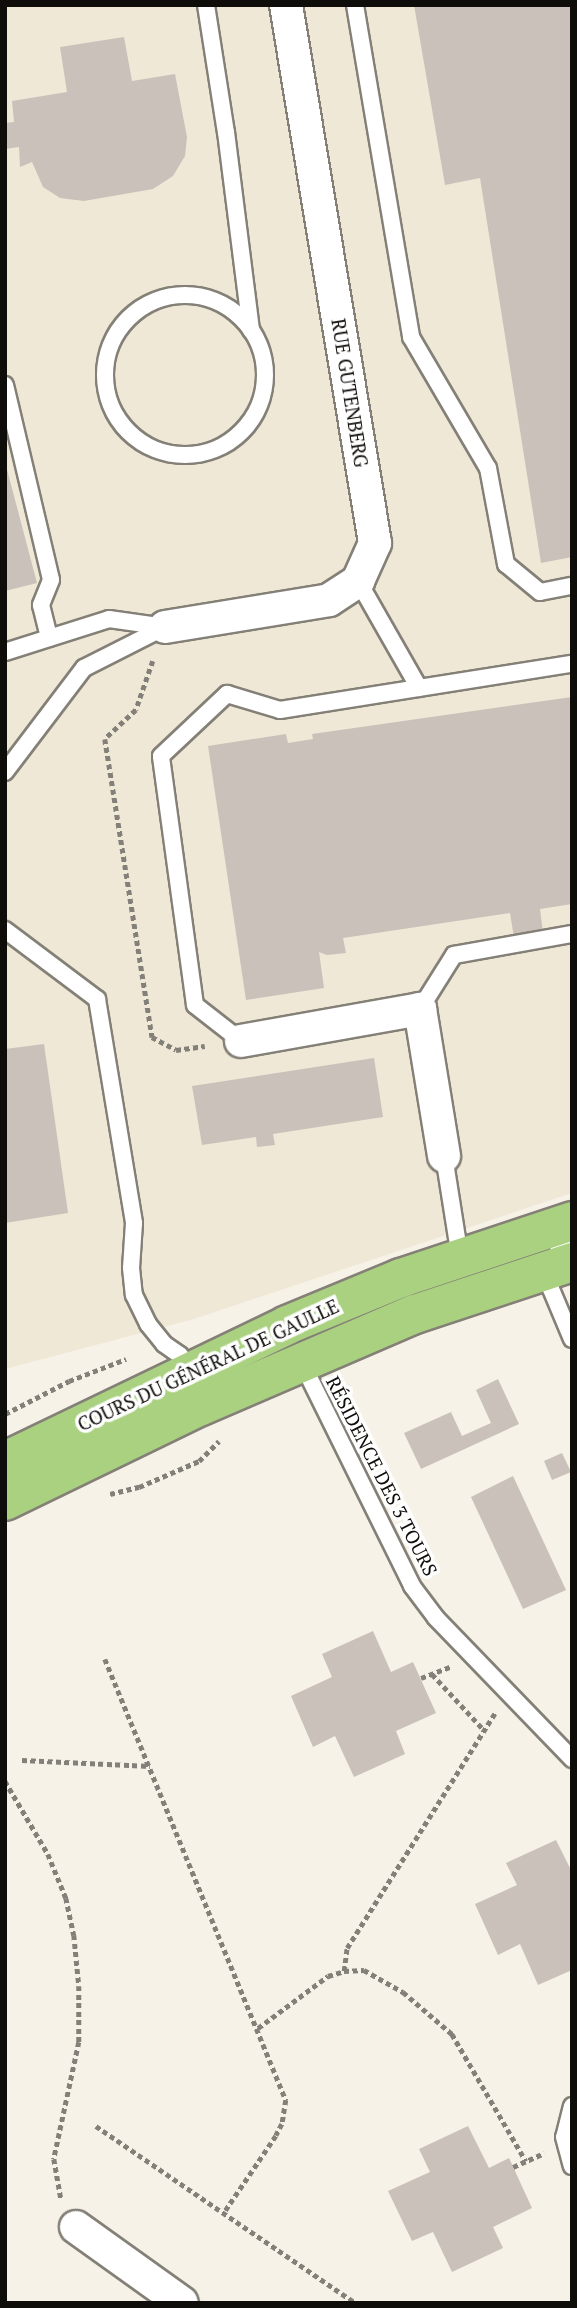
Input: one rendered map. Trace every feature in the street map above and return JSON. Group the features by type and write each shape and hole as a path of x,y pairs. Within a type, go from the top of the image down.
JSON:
{"main road":[{"name":"COURS DU GÉNÉRAL DE GAULLE","path":"5,1461 287,1325 356,1306 460,1257 572,1222"},
{"name":"COURS DU GÉNÉRAL DE GAULLE","path":"5,1501 312,1348 415,1314 565,1256"}],"street":[{"name":"RUE GUTENBERG","path":"286,5 375,543 358,581"},
{"path":"165,627 329,600 358,581"},
{"path":"241,1041 419,1009 444,1156"},
{"path":"76,2227 182,2303"}],"lane":[{"path":"206,5 251,330 262,353 265,378 260,403 248,425 230,442 207,453 182,456 157,451 135,439 118,420 107,395 105,367 113,340 129,317 152,301 179,295 207,298 232,310 251,330"},
{"path":"355,5 411,338 488,468 506,564 540,592 572,586"},
{"path":"5,386 51,580 41,605 49,638"},
{"path":"358,581 419,688"},
{"path":"5,652 108,619 165,627"},
{"path":"5,772 84,668 165,627"},
{"path":"241,1041 195,1005 161,756 227,694 280,710 572,664"},
{"path":"5,930 97,999 135,1223 131,1268 134,1295 148,1324 164,1344 180,1355 188,1371"},
{"path":"419,1009 454,955 572,934"},
{"path":"444,1156 460,1257"},
{"path":"565,1256 551,1289 572,1339"},
{"name":"RÉSIDENCE DES 3 TOURS","path":"312,1348 412,1586 436,1618 572,1759"},
{"path":"572,2106 565,2143 572,2166"}],"path":[{"path":"165,627 136,710 105,739 152,1037 176,1050 241,1041"},
{"path":"105,1659 284,2091 285,2112 276,2136 224,2213"},
{"path":"432,1674 484,1730"},
{"path":"344,1971 347,1948 508,1692"},
{"path":"22,1760 150,1766"},
{"path":"5,1781 48,1854 66,1898 74,1935 79,1986 79,2042 54,2159 60,2196 76,2227"},
{"path":"257,2028 328,1976 344,1971 364,1970 402,1992 452,2034 526,2161"},
{"path":"96,2126 355,2303"},
{"path":"513,2167 565,2143"}],"shaded area":[{"path":"5,5 572,5 572,1193 194,1319 5,1369"}],"building":[{"path":"414,5 572,5 572,557 541,563 480,178 445,185"},
{"path":"124,37 132,81 175,74 187,137 185,156 173,176 153,189 84,201 60,198 43,187 32,162 20,167 19,147 5,149 5,123 14,122 12,101 67,92 60,47"},
{"path":"5,462 37,583 5,591"},
{"path":"572,697 572,904 540,909 543,933 514,938 510,913 343,938 346,953 327,955 319,952 324,988 246,1000 208,746 286,734 288,743 313,739 312,734"},
{"path":"44,1044 68,1213 5,1223 5,1049"},
{"path":"374,1058 383,1117 273,1134 275,1145 257,1147 256,1137 202,1145 192,1086"},
{"path":"498,1379 519,1424 421,1469 404,1433 451,1412 462,1436 491,1423 476,1390"},
{"path":"562,1453 571,1472 552,1480 544,1461"},
{"path":"513,1476 566,1590 523,1609 471,1497"},
{"path":"373,1631 391,1672 413,1662 436,1713 396,1731 405,1754 354,1777 335,1736 313,1747 291,1696 332,1677 322,1654"},
{"path":"556,1840 572,1872 572,1970 538,1985 520,1944 498,1955 475,1904 517,1885 506,1863"},
{"path":"468,2126 489,2168 509,2158 532,2208 493,2227 503,2248 452,2272 433,2232 412,2241 388,2191 430,2172 419,2149"}]}
